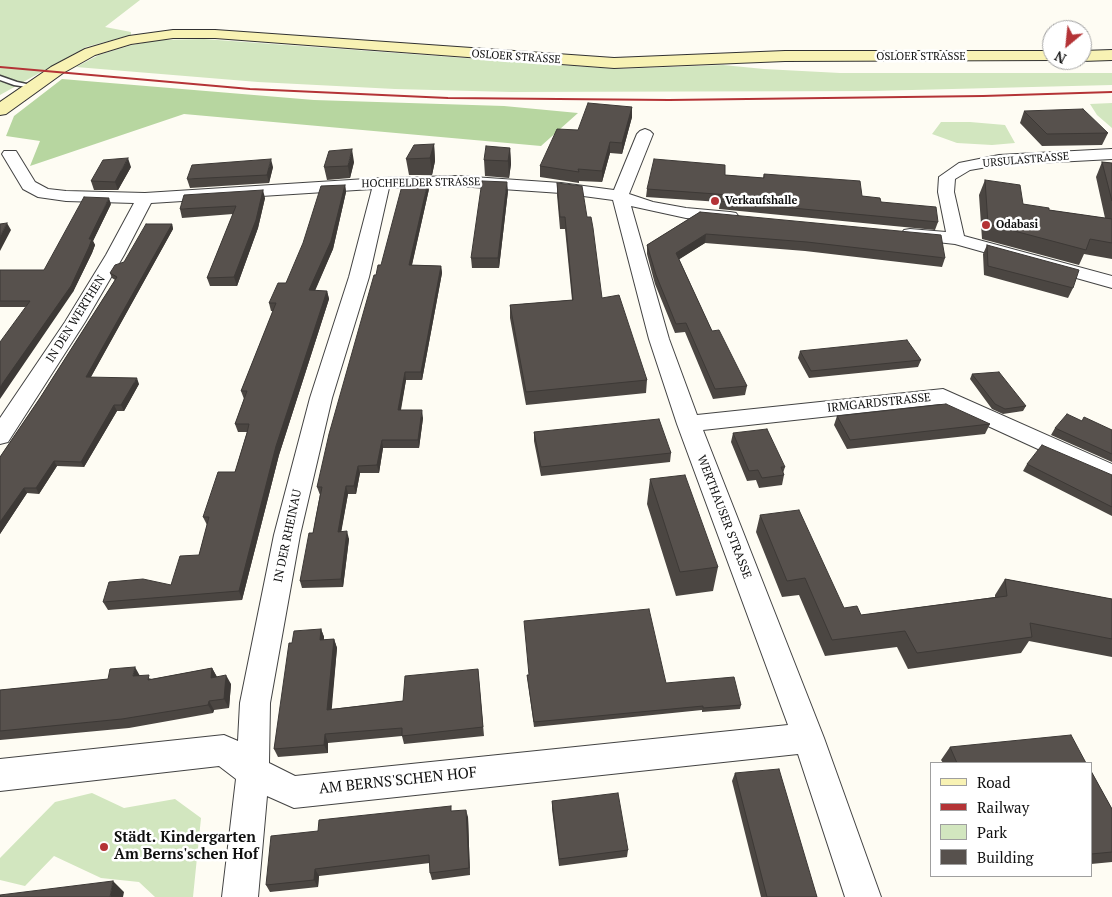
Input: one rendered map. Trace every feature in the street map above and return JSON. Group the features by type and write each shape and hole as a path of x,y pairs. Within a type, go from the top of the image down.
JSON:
{"main road":[{"name":"OSLOER STRASSE","path":"0,110 68,63 101,47 143,37 173,34 215,34 583,62 630,63 785,56 1042,56"},
{"path":"1092,56 1112,55"}],"street":[{"path":"620,196 644,134"},
{"name":"HOCHFELDER STRASSE","path":"10,154 29,184 44,193 66,196 144,198 382,183 458,181 561,188 620,196 649,206 686,213 747,218"},
{"name":"URSULASTRASSE","path":"956,239 946,192 947,177 965,166 999,160 1112,154"},
{"name":"IN DER RHEINAU","path":"240,897 253,772 255,703 287,534 321,398 359,277 382,183"},
{"name":"WERTHAUSER STRASSE","path":"620,196 659,338 689,424 808,738 863,897"},
{"name":"IN DEN WERTHEN","path":"0,436 75,322 115,255 144,198"},
{"path":"897,233 956,239 1112,282"},
{"name":"IRMGARDSTRASSE","path":"689,424 944,396 1112,474"},
{"name":"AM BERNS'SCHEN HOF","path":"0,775 224,750 253,772 294,792 808,738"}],"lane":[{"path":"0,78 16,84 33,86"}],"green space":[{"path":"0,0 140,0 105,27 131,32 131,35 86,47 0,95"},
{"path":"204,39 616,69 723,65 840,73 1112,73 1112,85 872,91 512,92 395,89 258,82 76,67 99,55 132,45 159,40"},
{"path":"62,79 314,100 504,106 578,113 541,146 184,114 30,166 40,141 6,136 14,116"},
{"path":"1112,103 1112,128 1097,115 1090,104"},
{"path":"941,122 1005,125 1015,143 992,145 957,143 932,134"},
{"path":"92,793 124,808 175,799 201,818 193,897 155,897 139,882 101,878 54,856 25,886 0,880 0,858 55,802"}],"building":[{"path":"588,103 632,107 622,143 610,142 602,171 578,169 579,172 540,166 557,129 578,130"},
{"path":"1083,109 1108,133 1047,134 1024,111"},
{"path":"434,144 430,158 406,159 414,145"},
{"path":"486,146 510,148 508,161 484,160"},
{"path":"352,149 348,166 324,167 329,151"},
{"path":"128,158 115,182 91,181 103,160"},
{"path":"271,159 267,175 187,179 192,165"},
{"path":"654,159 725,165 725,175 764,178 764,174 860,181 862,196 880,198 881,202 936,207 938,222 720,201 730,195 647,189"},
{"path":"1102,162 1112,163 1112,201"},
{"path":"985,180 1020,185 1023,204 1049,208 1049,210 1112,219 1112,243 1090,239 1086,250 988,224"},
{"path":"482,181 507,182 498,258 471,258"},
{"path":"403,182 428,182 409,265 441,266 421,372 405,372 398,410 422,410 418,440 382,440 377,465 358,466 354,486 346,486 338,532 347,531 341,579 300,581 309,533 313,533 322,487 317,487 329,434 374,275 376,275 378,265 381,265"},
{"path":"557,183 582,186 587,217 591,217 593,228 602,298 619,295 647,380 526,392 510,305 573,300 565,217 560,217"},
{"path":"345,185 331,241 309,290 327,291 276,446 239,591 103,602 109,582 143,579 171,585 180,556 199,555 209,517 203,517 218,472 235,472 247,433 249,424 235,424 247,391 241,391 276,303 269,303 278,283 286,283 303,243 321,186"},
{"path":"263,190 256,220 234,277 207,278 236,206 180,209 184,195"},
{"path":"84,197 109,198 89,239 92,239 71,286 0,387 0,342 30,301 0,301 0,270 44,270"},
{"path":"700,212 941,235 945,258 807,242 706,234 676,253 712,331 719,330 747,386 715,389 686,323 676,324 656,275 647,245"},
{"path":"7,223 0,237 0,224"},
{"path":"146,224 172,224 86,377 137,378 121,405 114,405 81,462 54,461 36,488 24,488 0,522 0,457 117,277 110,273 115,265 124,262"},
{"path":"987,245 1079,270 1073,288 988,266"},
{"path":"907,340 921,360 811,371 800,351"},
{"path":"999,372 1026,406 1005,409 995,404 972,374"},
{"path":"946,404 990,424 850,440 837,416"},
{"path":"1067,414 1082,421 1084,417 1112,430 1112,454 1055,428"},
{"path":"659,419 671,453 541,467 534,432"},
{"path":"767,429 785,467 781,467 784,475 762,478 758,470 749,471 733,433"},
{"path":"1042,445 1112,475 1112,507 1027,464"},
{"path":"685,475 718,567 680,572 650,479"},
{"path":"799,510 844,608 857,606 861,615 1007,596 1005,579 1112,599 1112,639 1030,623 1032,637 917,653 905,631 832,640 805,578 787,581 760,515"},
{"path":"649,609 666,683 734,677 741,705 703,708 703,706 534,722 527,675 529,675 524,621"},
{"path":"321,629 320,640 334,639 327,710 403,701 405,676 478,669 483,727 402,736 402,728 325,734 324,745 274,749 289,643 292,643 294,631"},
{"path":"135,667 133,676 149,675 148,680 212,668 211,678 226,675 224,699 209,701 208,705 122,719 0,731 0,690 108,679 110,669"},
{"path":"1071,735 1085,762 957,762 950,747"},
{"path":"779,769 817,897 767,897 735,773"},
{"path":"1092,773 1112,809 1112,852 1092,854"},
{"path":"618,793 628,850 559,859 552,801"},
{"path":"451,806 451,811 466,810 469,868 430,873 429,855 315,869 314,880 266,885 271,836 318,831 319,820"},
{"path":"113,881 110,897 0,897 0,895"}],"railway":[{"path":"0,67 250,89 448,98 669,100 983,96 1112,92"}],"place":[{"name":"Verkaufshalle","path":"715,201"},
{"name":"Odabasi","path":"986,225"},
{"name":"Städt. Kindergarten Am Berns'schen Hof","path":"104,847"}]}
